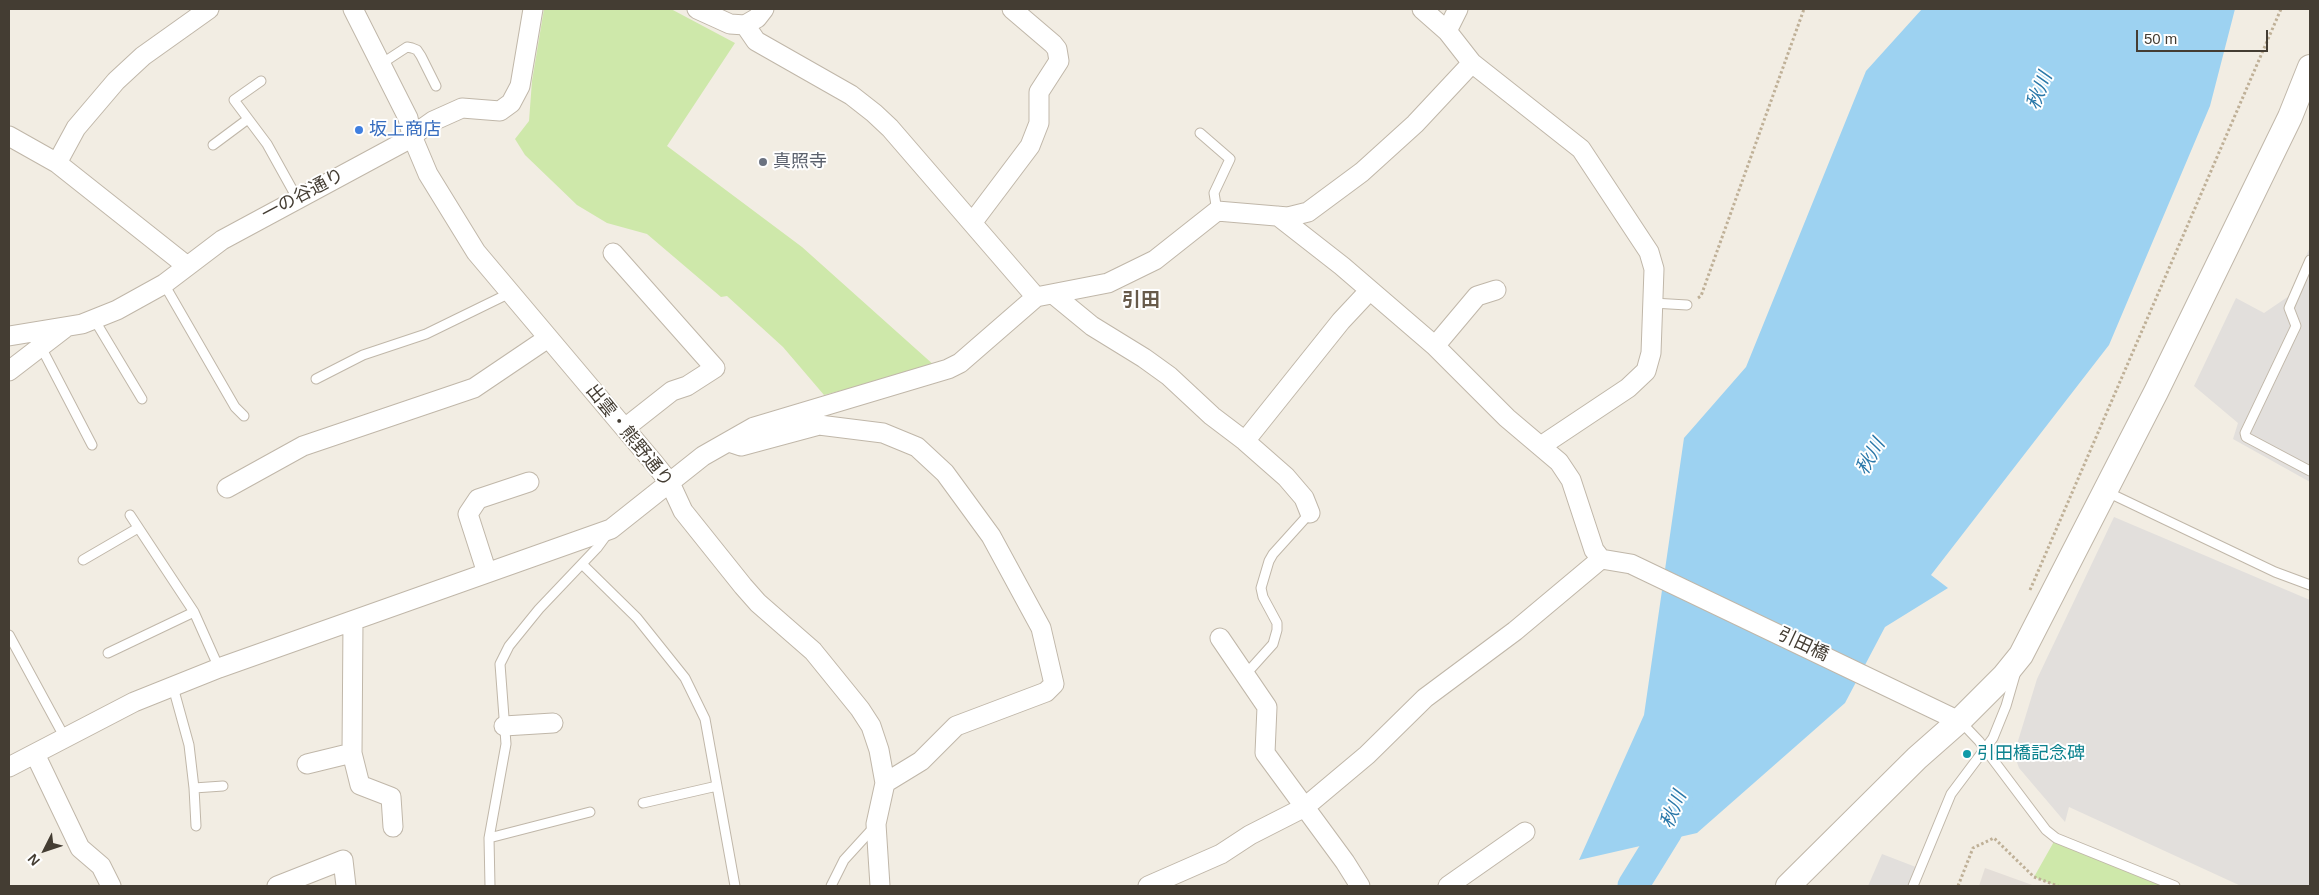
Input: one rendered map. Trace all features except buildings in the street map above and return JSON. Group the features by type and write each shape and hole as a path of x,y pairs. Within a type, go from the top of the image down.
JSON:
{"street":[{"name":"出雲・熊野通り","path":"353,9 408,118 412,136 428,174 476,252 670,483 683,511 743,586 758,603 813,650 860,709 871,726 879,750 885,783 876,824 880,886"},
{"name":"一の谷通り","path":"9,336 66,328 117,310 164,284 222,240 412,136 452,111 462,108 500,111 511,103 520,86 533,9"},
{"path":"697,9 730,24 745,25 757,18 764,9"},
{"path":"972,223 1030,146 1039,123 1039,92 1059,61 1053,44 1012,9"},
{"path":"1422,9 1447,31 1472,63 1581,149 1649,252 1654,269 1651,353 1646,371 1628,388 1541,446"},
{"path":"1447,31 1458,9"},
{"path":"57,164 76,128 116,81 143,56 197,12"},
{"path":"745,25 756,41 851,95 874,113 972,223 1044,295 1144,358 1169,376 1212,416 1245,441 1286,477 1304,498 1310,513"},
{"path":"9,767 134,702 219,668 353,622 611,528 704,456 754,427 948,369 960,363 1044,295 1108,284 1155,260 1217,211 1278,216 1308,212 1362,172 1415,124 1472,63"},
{"path":"1788,886 1917,758 1952,716 2004,676 2021,655 2105,491 2290,117 2310,67"},
{"path":"9,136 57,164 180,258 187,266"},
{"path":"1148,886 1221,854 1250,834 1305,808 1367,755 1425,698 1546,606 1601,559 1594,550 1571,480 1559,462 1507,418 1435,346 1370,290 1278,216"},
{"path":"613,253 715,368 687,386 672,391 625,428"},
{"path":"1245,441 1341,321 1370,290"},
{"path":"1435,346 1477,296 1496,290"},
{"path":"9,371 66,328"},
{"path":"227,488 303,446 474,388 548,338"},
{"path":"728,442 741,446 819,425 882,433 917,447 946,473 991,536 1041,628 1054,684 1046,692 956,726 920,762 885,783"},
{"path":"487,573 468,514 478,499 529,482"},
{"name":"引田橋","path":"1601,559 1631,564 1952,716"},
{"path":"353,622 352,754 360,785 391,797 394,827"},
{"path":"1220,638 1267,707 1265,753 1345,862 1360,886"},
{"path":"504,726 553,723"},
{"path":"34,754 80,848 101,866 111,886"},
{"path":"307,764 352,754"},
{"path":"1448,886 1525,832"},
{"path":"277,886 343,860 346,886"}],"lane":[{"path":"381,64 407,47 412,48 421,56 436,86"},
{"path":"261,80 234,100 267,144 298,198"},
{"path":"213,145 248,118"},
{"path":"1200,134 1230,160 1214,193 1217,211"},
{"path":"2310,260 2289,308 2296,326 2245,433 2246,437 2310,471"},
{"path":"164,284 235,407 244,416"},
{"path":"316,379 363,355 426,334 510,293"},
{"path":"1653,303 1687,305"},
{"path":"94,319 142,399"},
{"path":"41,347 92,445"},
{"path":"2105,491 2275,572 2310,585"},
{"path":"1246,674 1273,644 1277,630 1277,623 1263,597 1262,588 1269,562 1273,554 1310,513"},
{"path":"130,515 167,575 178,585 194,612 219,668"},
{"path":"83,560 138,528"},
{"path":"490,886 489,838 506,744 500,664 509,646 533,617 597,548 611,528"},
{"path":"582,564 637,618 685,678 704,720 734,886"},
{"path":"108,653 194,612"},
{"path":"9,635 65,738"},
{"path":"1913,886 1946,802 1993,738 2006,706 2021,655"},
{"path":"173,687 189,745 196,826"},
{"path":"1952,716 1985,750 2046,830 2056,838 2174,886"},
{"path":"194,788 222,786"},
{"path":"643,803 717,786"},
{"path":"489,838 590,812"},
{"path":"831,886 844,860 876,824"}],"path":[{"path":"1687,305 1701,296 1804,9"},
{"path":"2027,596 2281,9"},
{"path":"1958,886 1973,848 1994,838 2034,877 2058,886"}],"shaded area":[{"path":"2310,247 2310,482 2233,439 2238,423 2194,386 2236,298 2264,313 2289,296"},
{"path":"2114,517 2310,600 2310,886 2241,886 2069,807 2065,822 2019,768 2014,754 2037,679"},
{"path":"1882,854 1921,869 1915,886 1868,886"},
{"path":"1985,868 2035,886 1979,886"}],"green space":[{"path":"544,9 671,9 735,43 667,146 802,247 935,366 824,395 783,347 727,296 721,297 647,234 607,223 577,205 525,155 515,139 529,121 532,81"},
{"path":"2056,838 2177,886 2057,886 2034,877"}],"water":[{"path":"1922,9 2235,9 2210,106 2109,345 1931,575 1948,588 1885,627 1845,703 1697,833 1579,860 1644,715 1684,438 1746,367 1866,71"}],"waterway":[{"name":"秋川","path":"1633,886 1667,831 1678,802"}],"place":[{"name":"坂上商店","path":"359,130"},
{"name":"真照寺","path":"763,162"},
{"name":"引田橋記念碑","path":"1967,754"}],"district":[{"name":"引田","path":"1141,301"}]}
